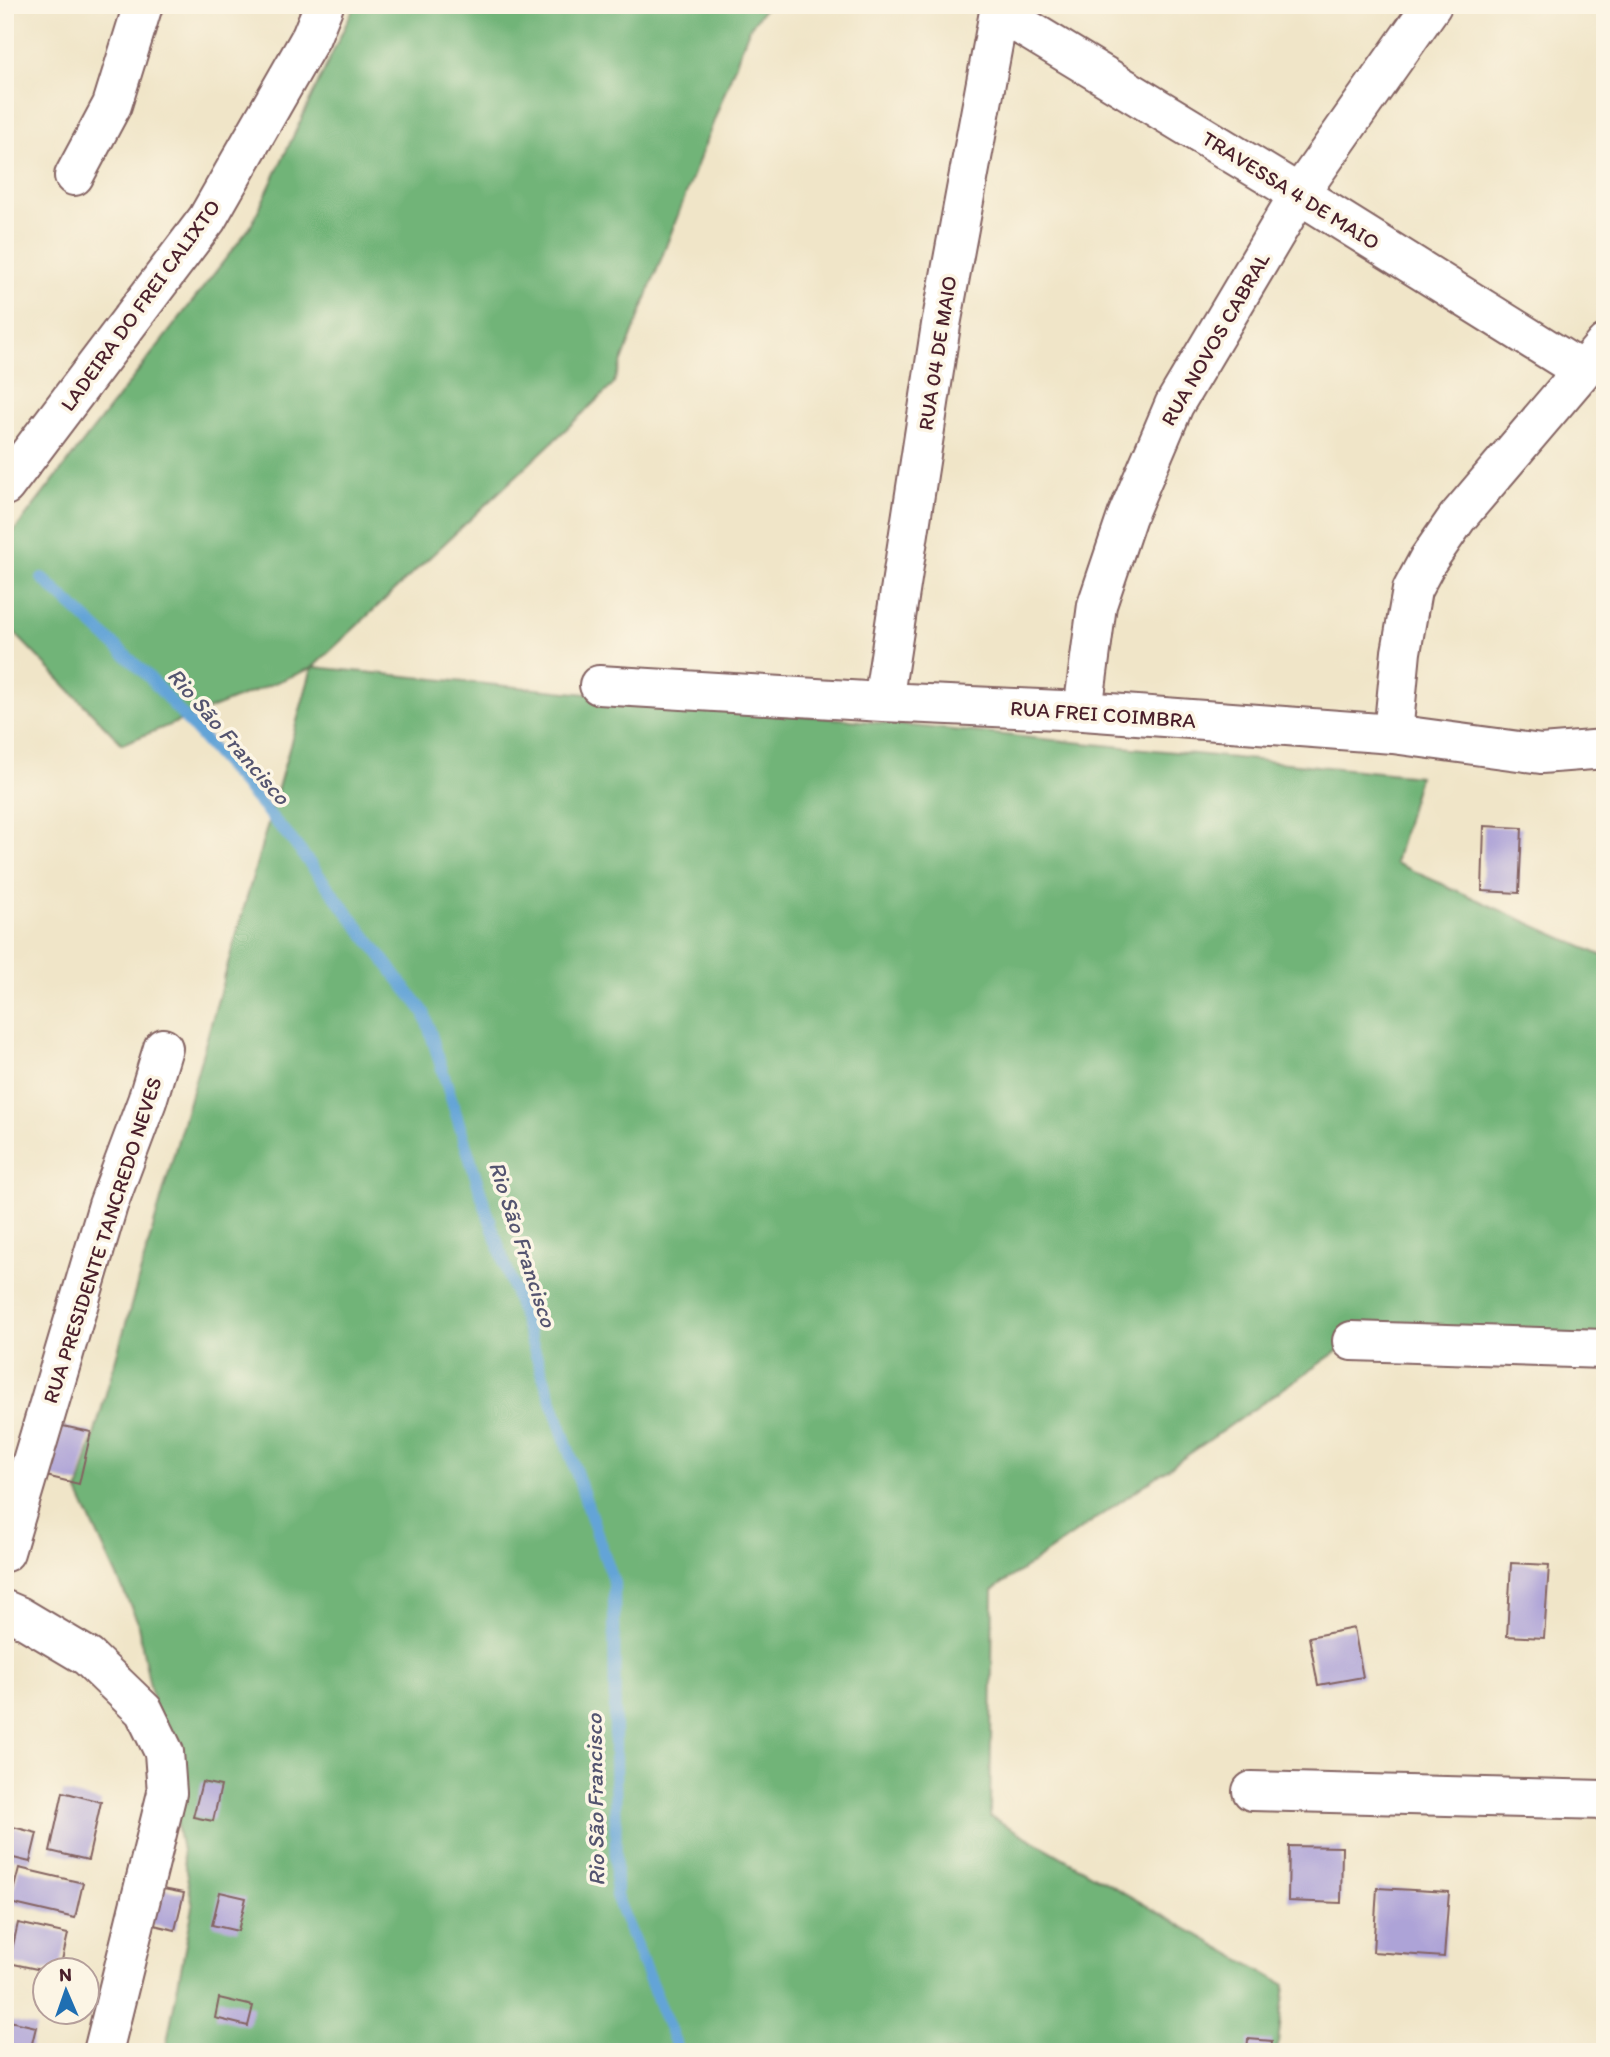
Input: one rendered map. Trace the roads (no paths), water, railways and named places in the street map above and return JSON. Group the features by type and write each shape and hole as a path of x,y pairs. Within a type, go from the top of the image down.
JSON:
{"street":[{"path":"74,176 112,105 143,5"},
{"name":"LADEIRA DO FREI CALIXTO","path":"5,486 207,219 311,37 324,5"},
{"name":"RUA NOVOS CABRAL","path":"1083,711 1097,605 1127,516 1174,405 1299,194 1433,5"},
{"name":"TRAVESSA 4 DE MAIO","path":"1000,9 1299,194 1593,357"},
{"name":"RUA 04 DE MAIO","path":"883,702 941,325 1000,9"},
{"path":"1393,734 1401,652 1412,590 1457,518 1593,357"},
{"name":"RUA FREI COIMBRA","path":"599,685 1083,711 1393,734 1541,754 1605,749"},
{"name":"RUA PRESIDENTE TANCREDO NEVES","path":"5,1552 108,1205 147,1101 163,1048"},
{"path":"1352,1341 1605,1349"},
{"path":"5,1610 88,1657 144,1711 164,1752 167,1793 103,2052"},
{"path":"1252,1791 1605,1800"}],"waterway":[{"name":"Rio São Francisco","path":"42,578 148,676 291,839 424,1012 484,1203 614,1583 616,1896 679,2052"}]}
